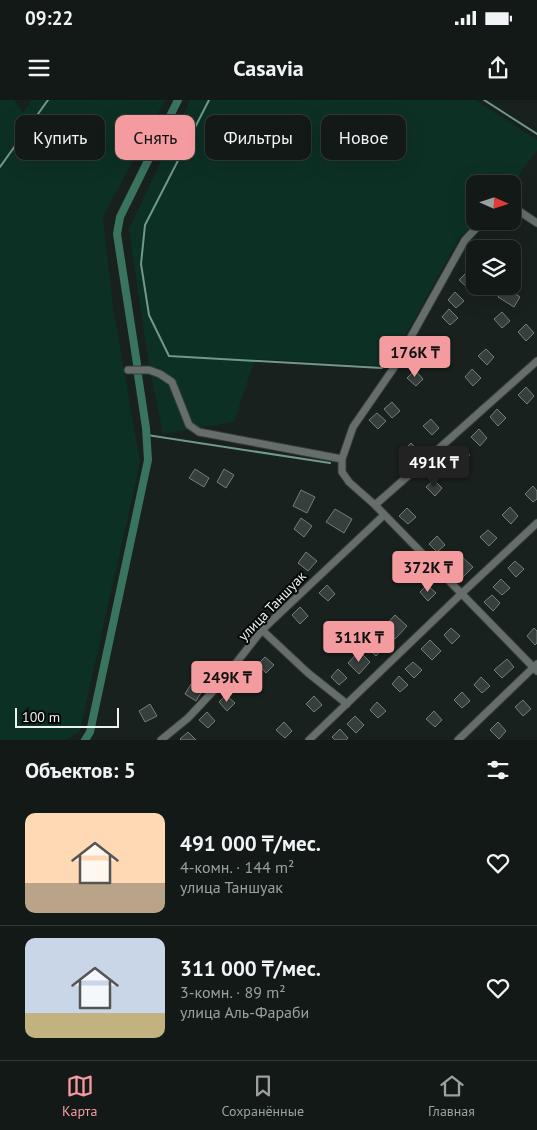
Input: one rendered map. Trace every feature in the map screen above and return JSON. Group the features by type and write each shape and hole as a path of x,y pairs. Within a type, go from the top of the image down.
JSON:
{"street":[{"path":"521,212 537,224"},
{"path":"458,740 536,667 461,594 375,505 349,482 342,472 342,459 353,427 393,369 465,240 474,230"},
{"path":"375,505 537,361"},
{"path":"128,370 148,370 160,374 172,382 189,426 199,432 342,459"},
{"name":"улица Таншуак","path":"161,740 188,718 212,692 262,630 384,515"},
{"path":"309,740 537,523"},
{"path":"262,630 308,673 347,704"}],"green space":[{"path":"0,100 14,100 23,113 32,100 165,100 157,115 115,115 115,160 133,160 103,217 113,307 140,462 80,731 66,740 0,740"},
{"path":"190,100 475,100 537,140 537,151 520,175 466,175 466,230 470,230 459,239 388,366 255,359 234,422 163,434 149,365 129,229 162,160 195,160 195,115 183,115"}],"building":[{"path":"466,273 466,286 459,280"},
{"path":"455,292 464,301 456,308 448,300"},
{"path":"499,295 517,295 520,297 514,307 498,297"},
{"path":"449,309 458,318 450,325 442,317"},
{"path":"502,312 510,321 502,328 494,319"},
{"path":"526,324 534,333 526,341 518,332"},
{"path":"423,344 431,353 423,361 415,352"},
{"path":"486,349 494,357 487,365 478,356"},
{"path":"472,369 481,378 473,386 465,377"},
{"path":"415,370 423,379 416,386 407,378"},
{"path":"526,387 534,396 527,404 518,395"},
{"path":"392,402 400,411 392,418 384,409"},
{"path":"497,409 506,418 498,426 490,417"},
{"path":"377,413 386,421 378,429 369,420"},
{"path":"431,419 439,428 432,435 423,426"},
{"path":"479,429 487,438 480,446 471,437"},
{"path":"411,443 419,452 411,459 403,451"},
{"path":"462,446 470,455 463,462 454,453"},
{"path":"195,469 209,478 204,487 189,478"},
{"path":"224,469 234,475 226,488 217,482"},
{"path":"434,480 442,488 435,496 426,487"},
{"path":"533,486 537,491 537,499 533,502 525,494"},
{"path":"301,490 315,497 307,513 293,506"},
{"path":"510,507 518,516 511,524 502,515"},
{"path":"407,508 416,517 408,524 399,516"},
{"path":"335,509 352,519 344,533 326,522"},
{"path":"301,518 312,526 304,537 294,529"},
{"path":"488,530 497,538 489,546 480,537"},
{"path":"437,536 445,545 437,552 429,544"},
{"path":"306,552 317,561 308,571 298,563"},
{"path":"460,555 473,567 462,578 450,567"},
{"path":"515,561 524,569 516,577 508,568"},
{"path":"501,579 510,588 502,595 493,587"},
{"path":"327,585 335,594 328,601 319,593"},
{"path":"427,585 436,593 428,601 420,592"},
{"path":"492,595 500,603 493,611 484,602"},
{"path":"300,607 308,616 300,624 292,615"},
{"path":"395,615 407,626 395,639 383,628"},
{"path":"451,628 460,636 452,644 444,635"},
{"path":"534,628 537,631 537,643 535,645 527,636"},
{"path":"375,635 386,645 376,656 365,646"},
{"path":"430,640 441,651 432,660 421,649"},
{"path":"359,651 370,662 359,674 348,663"},
{"path":"265,657 274,665 266,673 258,664"},
{"path":"507,659 514,667 502,678 494,670"},
{"path":"413,662 422,670 414,678 405,669"},
{"path":"338,669 347,678 339,685 331,677"},
{"path":"241,674 250,683 242,691 234,682"},
{"path":"399,676 408,685 400,692 392,684"},
{"path":"481,677 490,686 482,693 474,685"},
{"path":"191,684 202,691 196,701 185,694"},
{"path":"462,692 470,701 462,708 454,700"},
{"path":"226,695 235,703 227,711 219,702"},
{"path":"314,696 322,705 314,712 306,704"},
{"path":"523,700 531,709 523,716 515,707"},
{"path":"377,702 386,711 378,718 370,710"},
{"path":"150,704 157,716 145,722 139,711"},
{"path":"434,711 442,720 435,727 426,719"},
{"path":"207,712 215,721 208,728 199,720"},
{"path":"355,716 364,725 356,733 347,724"},
{"path":"284,722 292,731 285,738 276,730"},
{"path":"498,722 506,731 499,739 490,730"},
{"path":"340,729 348,738 346,740 335,740 332,737"},
{"path":"188,732 196,740 180,739"}],"waterway":[{"path":"0,167 48,100"},
{"path":"137,364 117,234 120,217 178,100"},
{"path":"209,100 145,225 141,264 149,315 169,356 382,368"},
{"path":"484,100 537,134"},
{"path":"85,740 90,732 148,460 146,428 138,375"},
{"path":"147,435 330,463"}]}
